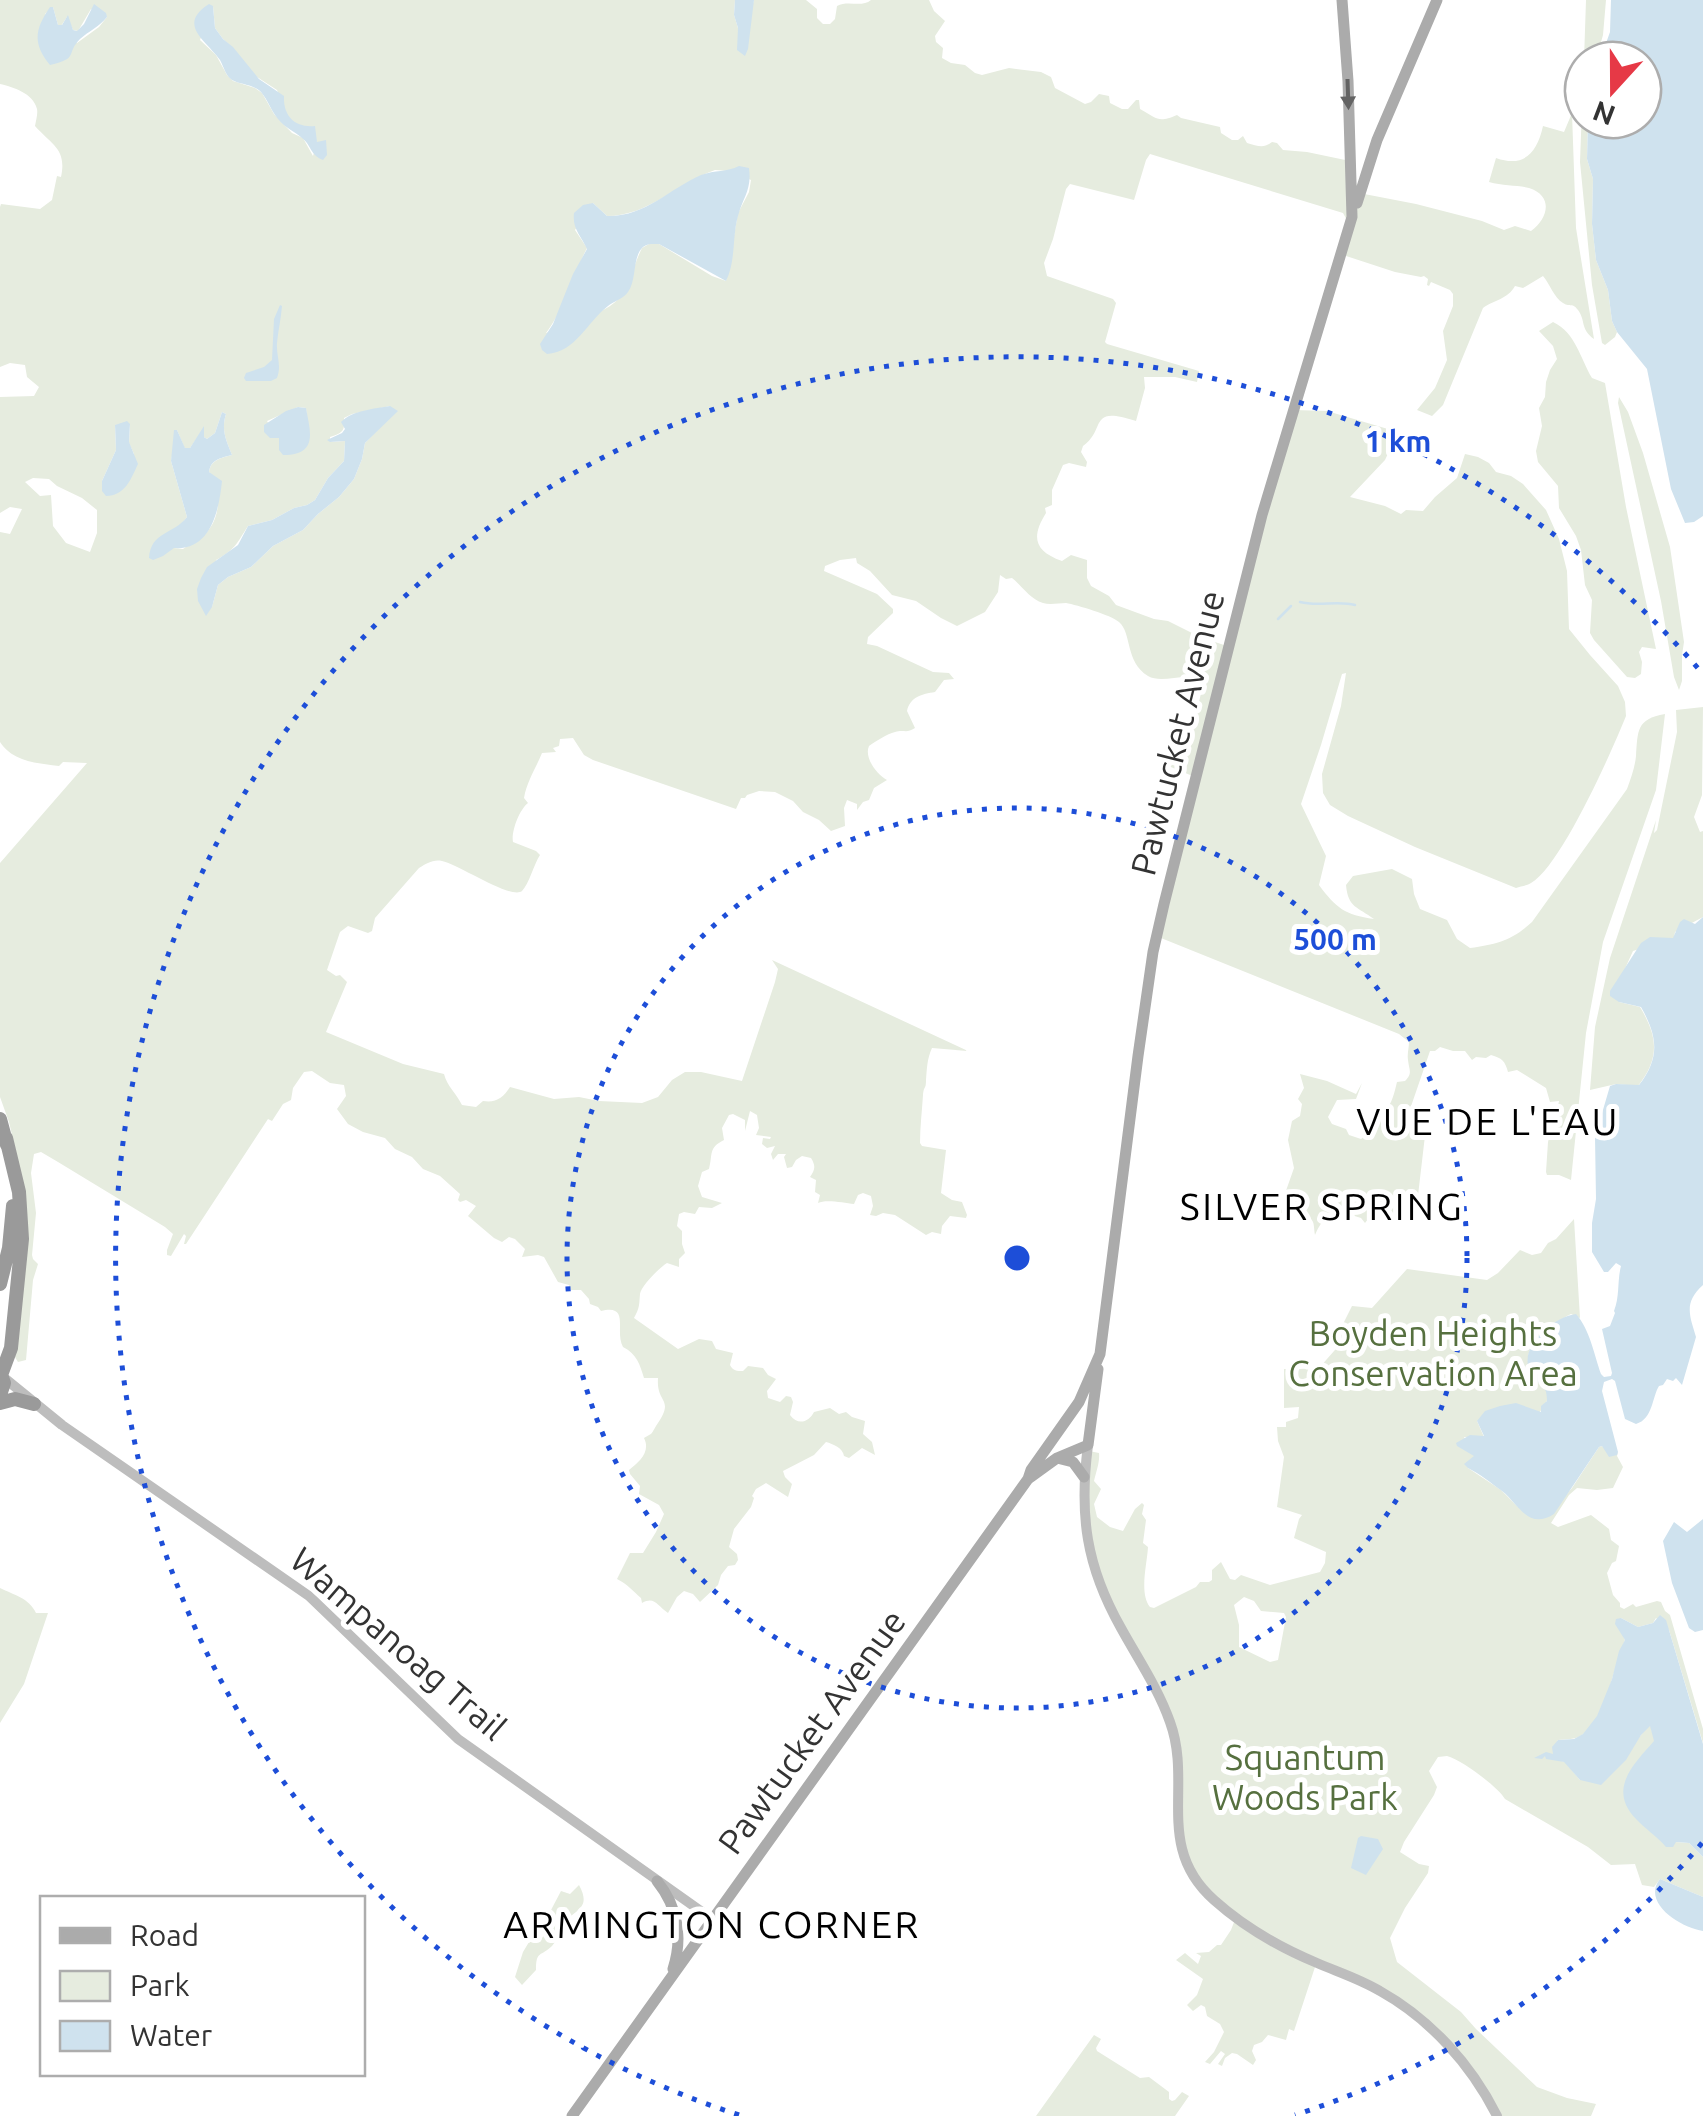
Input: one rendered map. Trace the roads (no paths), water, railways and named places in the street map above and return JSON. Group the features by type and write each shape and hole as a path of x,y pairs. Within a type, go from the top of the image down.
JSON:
{"highway":[{"path":"0,1119 19,1192 22,1240 10,1352 1,1375 4,1384 0,1395"},
{"path":"0,1284 12,1215 6,1138"},
{"path":"0,1403 16,1399 34,1404"}],"main road":[{"path":"1342,0 1351,158 1357,189"},
{"name":"Pawtucket Avenue","path":"572,2116 1030,1474 1078,1402 1100,1354 1138,1056 1163,908 1259,526 1352,217 1357,189 1437,0"},
{"path":"1351,158 1368,161"},
{"path":"1100,1354 1084,1477 1086,1538 1096,1577 1159,1697 1174,1736 1179,1783 1176,1818 1191,1873 1212,1899 1262,1933 1291,1951 1381,1991 1432,2029 1457,2054 1498,2116"},
{"name":"Wampanoag Trail","path":"1,1375 69,1430 304,1592 454,1736 712,1920"},
{"name":"Pawtucket Avenue","path":"1030,1474 1058,1450 1088,1442"},
{"name":"Pawtucket Avenue","path":"1030,1474 1088,1442"},
{"path":"1057,1458 1073,1462 1084,1477"},
{"path":"657,1881 671,1905 678,1930 671,1978"}],"water":[{"path":"735,0 754,0 745,56 737,50"},
{"path":"1611,0 1703,0 1703,516 1694,522 1685,523 1671,489 1647,369 1617,332 1608,290 1596,260 1587,140 1663,140 1663,40 1607,40"},
{"path":"94,4 107,17 80,39 69,58 50,65 40,50 38,36 50,7 58,25 68,15 77,31"},
{"path":"209,4 213,6 215,28 223,39 259,79 284,96 292,119 315,126 317,142 326,140 327,155 323,160 281,122 261,92 228,76 195,26 199,12"},
{"path":"739,166 749,168 749,182 738,216 726,281 659,244 647,245 637,257 633,281 626,294 610,304 566,348 547,354 542,350 540,344 587,249 576,228 574,213 593,203 607,216 633,212 701,175"},
{"path":"280,305 277,378 246,381 246,373 272,360 274,319"},
{"path":"390,406 398,411 365,443 354,479 339,497 303,530 218,585 206,616 197,589 207,567 238,545 248,526 272,520 315,500 344,461 345,441 327,440 342,433 345,429 341,422 358,412"},
{"path":"298,407 306,408 310,440 302,451 283,455 279,438 270,438 264,425"},
{"path":"222,412 226,414 224,430 232,455 217,460 210,468 209,472 222,481 211,526 197,543 174,548 153,560 149,558 154,543 187,517 171,461 174,430 185,448 190,448 204,426 207,439 215,433"},
{"path":"127,421 129,442 138,464 123,490 106,496 102,481 116,450 115,425"},
{"path":"1703,917 1703,1285 1690,1304 1696,1337 1682,1385 1676,1378 1667,1379 1659,1386 1649,1413 1636,1424 1625,1419 1615,1381 1604,1382 1602,1391 1617,1455 1609,1457 1599,1447 1554,1514 1537,1519 1468,1468 1464,1464 1474,1456 1456,1443 1470,1435 1484,1436 1477,1421 1485,1411 1516,1403 1541,1412 1547,1395 1531,1374 1528,1354 1539,1335 1567,1316 1576,1314 1581,1320 1601,1374 1611,1376 1602,1329 1610,1326 1615,1313 1621,1266 1616,1263 1604,1272 1592,1252 1595,1137 1610,1086 1639,1085 1651,1066 1654,1047 1651,1028 1641,1007 1619,1002 1610,996 1610,991 1641,943 1650,937 1673,938 1684,919 1695,924"},
{"path":"1703,1519 1703,1630 1695,1632 1689,1628 1672,1583 1663,1541 1674,1522 1687,1532"},
{"path":"1660,1615 1666,1620 1703,1744 1703,1857 1689,1843 1676,1842 1673,1847 1666,1847 1628,1808 1624,1787 1632,1768 1654,1741 1650,1726 1626,1760 1601,1785 1580,1780 1564,1762 1545,1756 1534,1758 1546,1752 1553,1754 1552,1747 1558,1740 1583,1734 1597,1716 1625,1640 1616,1619 1638,1627 1653,1623"},
{"path":"1361,1836 1378,1839 1383,1849 1366,1875 1351,1868"},
{"path":"1660,1879 1703,1897 1703,1931 1675,1920 1659,1905 1655,1888"}],"waterway":[{"path":"1300,602 1355,605"},
{"path":"1278,619 1291,606"}],"district":[{"name":"VUE DE L'EAU","path":"1488,1122"},
{"name":"SILVER SPRING","path":"1322,1207"},
{"name":"ARMINGTON CORNER","path":"712,1925"}],"park label":[{"name":"Boyden Heights Conservation Area","path":"1433,1354"},
{"name":"Squantum Woods Park","path":"1305,1778"}]}
